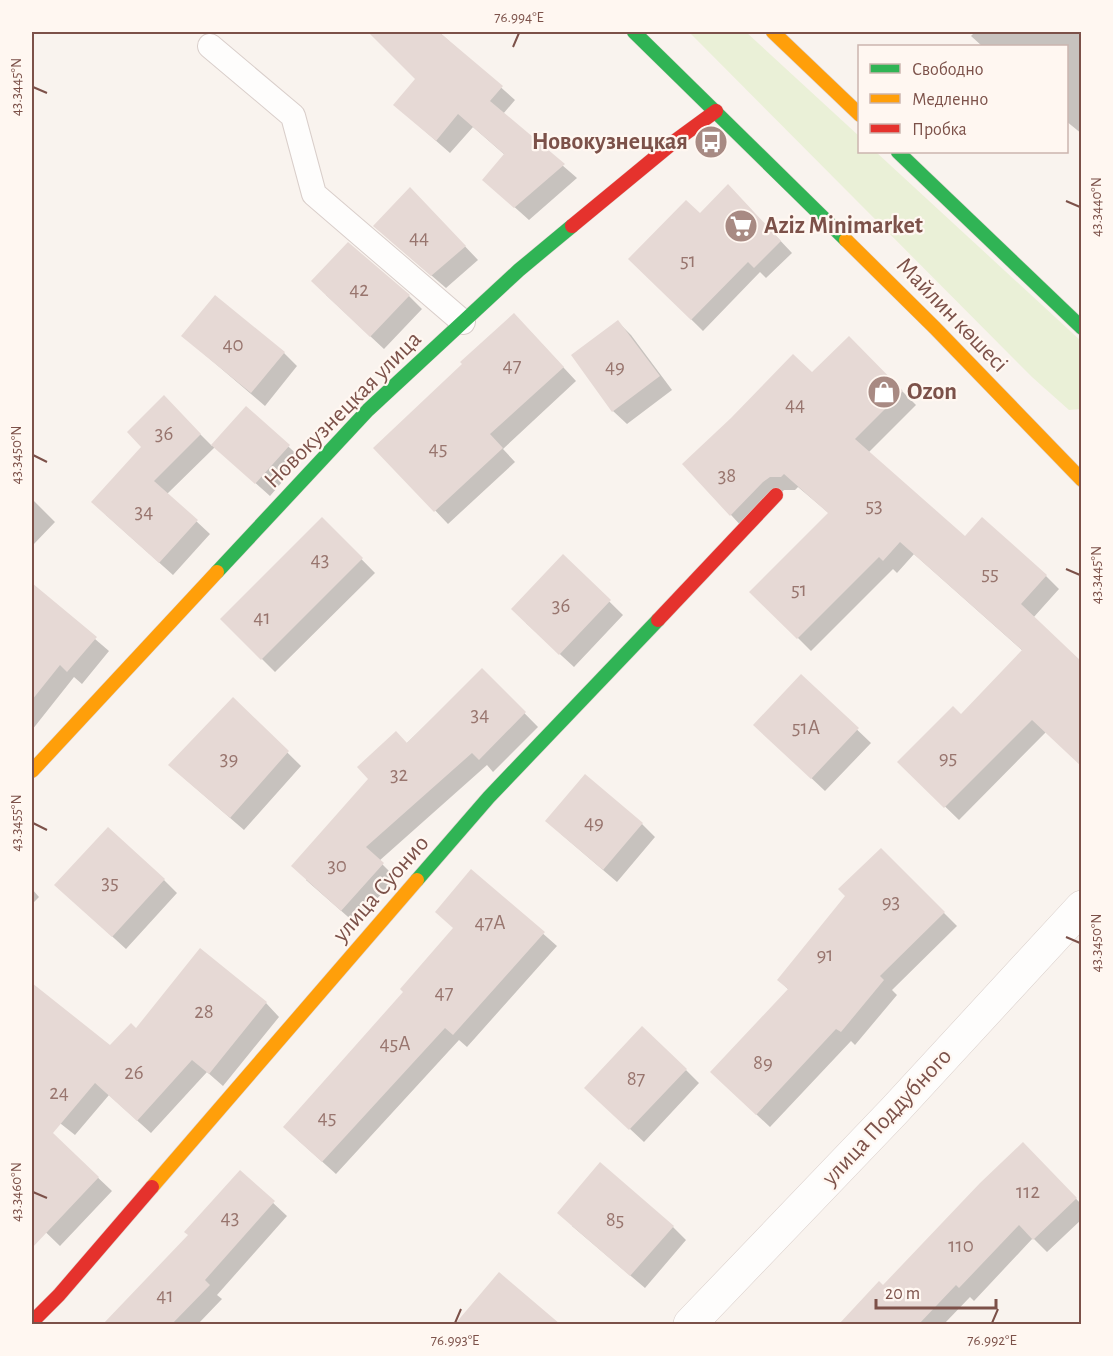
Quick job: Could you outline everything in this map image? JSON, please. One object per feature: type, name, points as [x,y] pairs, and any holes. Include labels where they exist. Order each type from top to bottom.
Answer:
[{"type":"street","name":"Майлин көшесі","points":[[634,32],[935,328],[1064,464],[1082,480]]},
{"type":"street","points":[[773,32],[858,113]]},
{"type":"street","name":"Новокузнецкая улица","points":[[32,771],[368,410],[519,270],[666,149],[716,111]]},
{"type":"street","points":[[899,153],[1082,328]]},
{"type":"street","points":[[1064,464],[1076,452]]},
{"type":"street","name":"улица Суонио","points":[[32,1322],[59,1295],[489,798],[776,495]]},
{"type":"street","name":"улица Поддубного","points":[[690,1324],[894,1111],[1082,907]]},
{"type":"lane","points":[[210,46],[292,116],[314,194],[463,322]]},
{"type":"green space","points":[[689,32],[746,32],[858,135],[858,153],[877,153],[1081,341],[1081,409],[1069,410],[1032,377]]},
{"type":"building","points":[[368,32],[439,32],[503,86],[490,101],[565,164],[514,208],[482,180],[504,154],[458,114],[436,141],[393,105],[415,79]]},
{"type":"building","points":[[728,184],[781,241],[754,268],[748,262],[691,320],[628,259],[686,200],[700,213]]},
{"type":"building","points":[[410,187],[466,246],[431,276],[373,226]]},
{"type":"building","points":[[348,242],[410,295],[370,337],[311,281]]},
{"type":"building","points":[[215,295],[285,352],[251,393],[181,336]]},
{"type":"building","points":[[514,313],[564,367],[490,434],[503,448],[434,512],[373,448],[462,364],[460,362]]},
{"type":"building","points":[[618,320],[660,376],[612,412],[571,355]]},
{"type":"building","points":[[849,336],[903,391],[855,439],[965,536],[982,517],[1047,575],[1021,604],[1082,662],[1082,767],[1032,720],[944,808],[897,762],[953,706],[961,714],[1022,650],[900,542],[883,561],[879,557],[797,639],[749,592],[828,513],[784,474],[781,477],[770,477],[763,482],[730,516],[682,464],[731,418],[793,354],[812,372]]},
{"type":"building","points":[[164,395],[201,434],[154,481],[198,520],[159,563],[91,502],[141,447],[127,432]]},
{"type":"building","points":[[246,406],[290,445],[255,484],[211,445]]},
{"type":"building","points":[[322,517],[363,558],[261,660],[220,619]]},
{"type":"building","points":[[563,554],[611,600],[559,655],[511,609]]},
{"type":"building","points":[[32,583],[97,637],[67,672],[60,665],[32,700]]},
{"type":"building","points":[[482,668],[526,712],[479,760],[472,753],[366,847],[384,863],[341,911],[291,866],[368,779],[357,767],[396,731],[407,743]]},
{"type":"building","points":[[801,674],[859,728],[811,779],[753,725]]},
{"type":"building","points":[[233,697],[289,751],[230,818],[168,765]]},
{"type":"building","points":[[585,774],[643,823],[603,870],[545,821]]},
{"type":"building","points":[[108,827],[165,879],[112,937],[54,885]]},
{"type":"building","points":[[881,848],[945,912],[880,976],[884,980],[841,1032],[836,1029],[756,1115],[710,1072],[788,989],[777,980],[845,896],[838,889]]},
{"type":"building","points":[[471,869],[545,932],[453,1035],[445,1028],[322,1162],[283,1127],[403,992],[400,989],[453,928],[435,912]]},
{"type":"building","points":[[200,948],[267,1002],[209,1074],[192,1060],[137,1121],[95,1083],[53,1133],[99,1177],[32,1248],[32,983],[110,1045],[131,1023],[136,1028]]},
{"type":"building","points":[[642,1026],[687,1069],[629,1130],[584,1088]]},
{"type":"building","points":[[1023,1142],[1077,1198],[1033,1240],[1019,1225],[959,1288],[956,1285],[919,1324],[839,1324],[879,1281],[883,1285],[980,1183]]},
{"type":"building","points":[[600,1162],[674,1226],[630,1276],[557,1213]]},
{"type":"building","points":[[240,1170],[275,1201],[205,1280],[210,1285],[172,1324],[103,1324],[188,1235],[184,1232]]},
{"type":"building","points":[[499,1272],[560,1324],[455,1324]]},
{"type":"traffic: fast","points":[[634,32],[846,240]]},
{"type":"traffic: fast","points":[[899,153],[1082,328]]},
{"type":"traffic: fast","points":[[217,572],[368,410],[519,270],[572,226]]},
{"type":"traffic: fast","points":[[417,880],[489,797],[658,620]]},
{"type":"traffic: slow","points":[[773,32],[858,113]]},
{"type":"traffic: slow","points":[[846,240],[1082,480]]},
{"type":"traffic: slow","points":[[32,771],[217,572]]},
{"type":"traffic: slow","points":[[152,1187],[417,880]]},
{"type":"traffic: jam","points":[[572,226],[675,141],[716,111]]},
{"type":"traffic: jam","points":[[658,620],[776,495]]},
{"type":"traffic: jam","points":[[32,1322],[59,1295],[152,1187]]},
{"type":"place","name":"Новокузнецкая","points":[[711,142]]},
{"type":"place","name":"Aziz Minimarket","points":[[741,226]]},
{"type":"place","name":"Ozon","points":[[884,392]]}]
